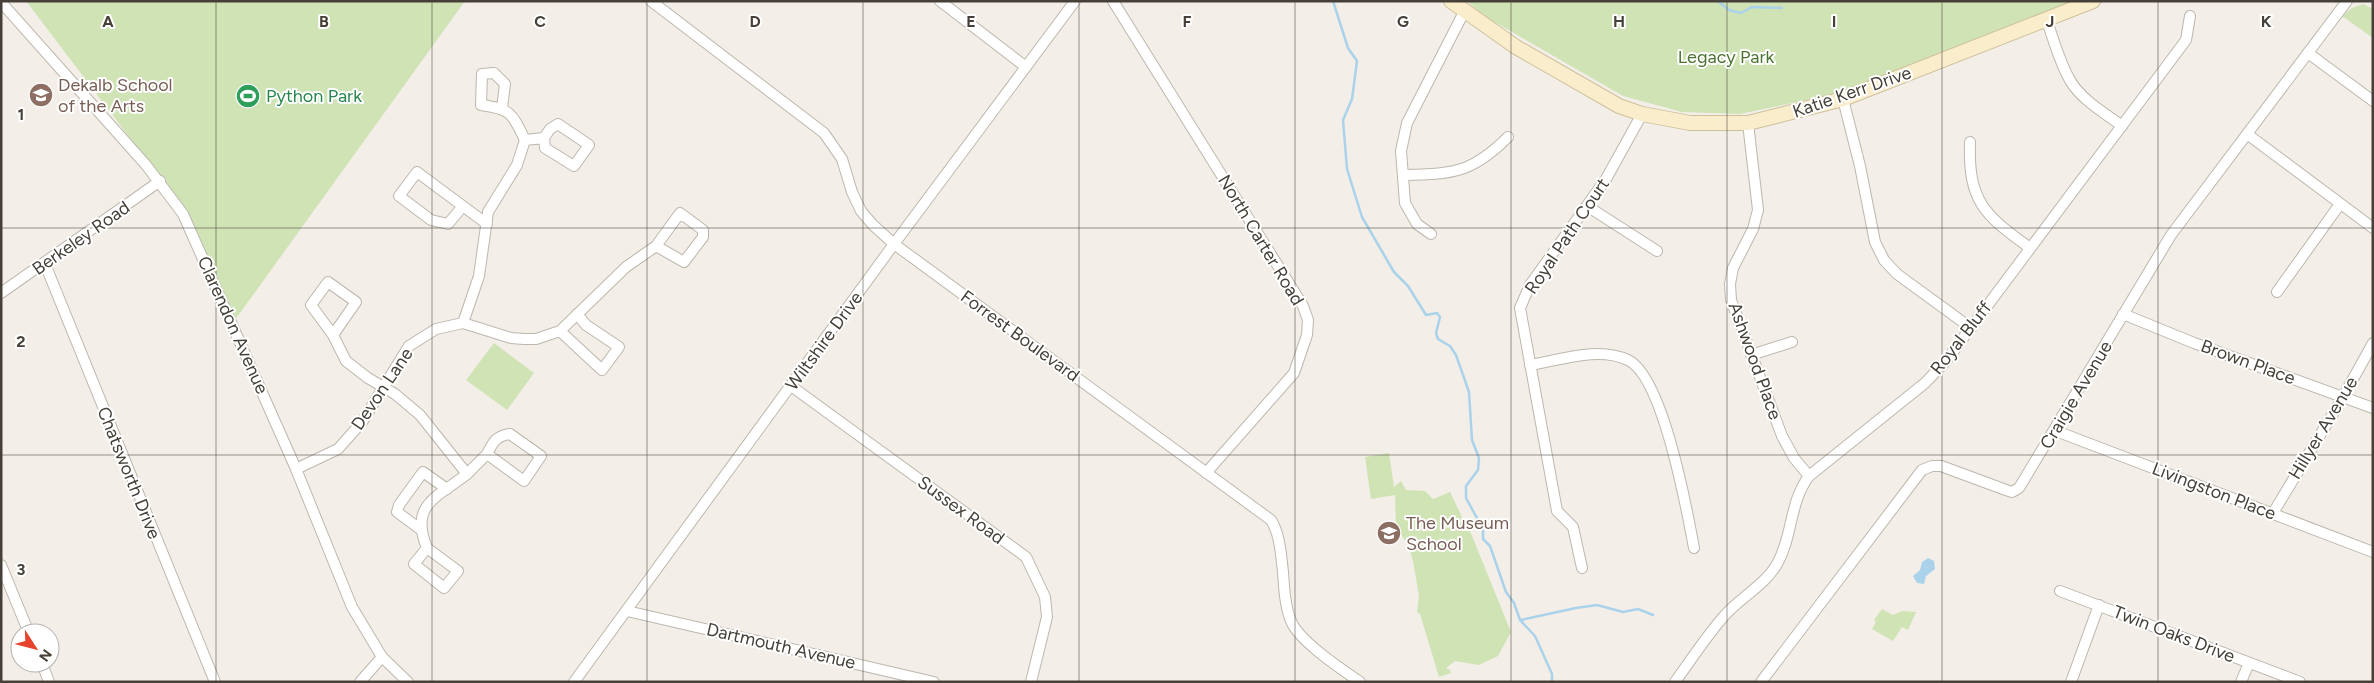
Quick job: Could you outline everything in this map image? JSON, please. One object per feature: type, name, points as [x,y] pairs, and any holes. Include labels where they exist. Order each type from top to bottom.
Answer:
[{"type":"street","name":"Forrest Boulevard","points":[[651,1],[824,133],[842,159],[852,192],[861,211],[894,244],[1271,520],[1276,527],[1281,553],[1284,590],[1292,622],[1302,638],[1360,682]]},
{"type":"street","points":[[940,1],[1026,67]]},
{"type":"street","name":"Wiltshire Drive","points":[[574,682],[627,612],[894,244],[1075,1]]},
{"type":"street","name":"North Carter Road","points":[[1114,1],[1303,306],[1308,320],[1307,335],[1294,373],[1206,473]]},
{"type":"street","name":"Katie Kerr Drive","points":[[1451,1],[1464,12],[1551,67],[1620,106],[1642,114],[1690,123],[1748,123],[1843,99],[2047,21],[2094,1]]},
{"type":"street","name":"Craigie Avenue","points":[[1761,682],[1912,480],[1922,470],[1932,466],[1941,466],[2012,492],[2019,488],[2056,430],[2123,314],[2171,236],[2347,1]]},
{"type":"street","name":"Clarendon Avenue","points":[[1,2],[160,181],[183,214],[296,469],[352,607],[382,657],[408,682]]},
{"type":"street","points":[[1430,234],[1417,224],[1405,203],[1401,151],[1407,123],[1464,12]]},
{"type":"street","name":"Royal Bluff","points":[[1675,682],[1726,614],[1776,566],[1786,545],[1794,503],[1800,487],[1809,476],[1925,383],[1946,361],[2186,40],[2190,16]]},
{"type":"street","points":[[2047,21],[2060,59],[2072,83],[2084,97],[2122,126]]},
{"type":"street","points":[[2308,53],[2373,100]]},
{"type":"street","points":[[1843,99],[1860,166],[1875,242],[1884,260],[1897,274],[1971,328]]},
{"type":"street","points":[[463,323],[480,276],[488,212],[517,165],[525,140],[516,120],[502,108]]},
{"type":"street","name":"Royal Path Court","points":[[1582,568],[1573,527],[1557,512],[1520,308],[1530,285],[1606,179],[1642,114]]},
{"type":"street","name":"Ashwood Place","points":[[1748,123],[1758,210],[1753,229],[1733,268],[1730,284],[1732,300],[1782,436],[1794,458],[1809,476]]},
{"type":"street","points":[[558,124],[589,145],[574,166],[545,148],[544,138],[550,129],[558,124]]},
{"type":"street","points":[[2247,134],[2373,228]]},
{"type":"street","points":[[1403,175],[1444,174],[1467,169],[1490,155],[1508,137]]},
{"type":"street","points":[[525,140],[544,138]]},
{"type":"street","points":[[1970,142],[1969,170],[1975,193],[1988,214],[2005,230],[2030,248]]},
{"type":"street","points":[[463,206],[448,224],[431,220],[399,196],[417,172],[463,206],[487,224]]},
{"type":"street","name":"Berkeley Road","points":[[1,293],[45,264],[160,181]]},
{"type":"street","points":[[2277,292],[2340,204]]},
{"type":"street","points":[[1587,206],[1656,251]]},
{"type":"street","name":"Devon Lane","points":[[296,469],[338,449],[362,422],[409,346],[436,329],[463,323],[511,338],[524,339],[536,339],[560,331],[626,267],[656,246],[680,213],[703,230],[703,237],[684,262],[656,246]]},
{"type":"street","name":"Chatsworth Drive","points":[[45,264],[215,682]]},
{"type":"street","points":[[332,335],[356,302],[328,282],[311,305],[332,335],[346,361],[395,394],[420,415],[467,474]]},
{"type":"street","points":[[560,331],[602,370],[619,347],[586,325],[577,314]]},
{"type":"street","name":"Brown Place","points":[[2123,314],[2194,343],[2373,408]]},
{"type":"street","points":[[1752,355],[1792,342]]},
{"type":"street","name":"Hillyer Avenue","points":[[2273,513],[2343,397],[2373,343]]},
{"type":"street","points":[[1530,365],[1604,354],[1629,361],[1642,372],[1676,456],[1694,548]]},
{"type":"street","name":"Sussex Road","points":[[791,386],[1026,557],[1045,597],[1047,617],[1032,682]]},
{"type":"street","name":"Livingston Place","points":[[2056,430],[2373,552]]},
{"type":"street","points":[[427,548],[420,529],[422,517],[428,503],[467,474],[487,454],[494,440],[502,435],[510,434],[541,456],[524,481],[487,454]]},
{"type":"street","points":[[420,529],[397,512],[399,505],[424,472],[447,489]]},
{"type":"street","points":[[1,565],[25,623]]},
{"type":"street","name":"Twin Oaks Drive","points":[[2060,591],[2300,682]]},
{"type":"street","name":"Twin Oaks Drive","points":[[2071,682],[2099,605]]},
{"type":"street","name":"Dartmouth Avenue","points":[[627,612],[934,682]]},
{"type":"street","points":[[360,682],[382,657]]},
{"type":"street","name":"Twin Oaks Drive","points":[[2241,682],[2248,662]]},
{"type":"green space","name":"Python Park","points":[[26,1],[465,1],[235,320],[198,233],[171,192]]},
{"type":"green space","name":"Legacy Park","points":[[1467,1],[2076,1],[1860,89],[1740,114],[1682,112],[1623,96],[1486,17]]},
{"type":"green space","points":[[2363,4],[2373,9],[2373,38],[2342,16],[2352,8]]},
{"type":"green space","points":[[494,343],[534,373],[507,410],[466,380]]},
{"type":"green space","points":[[1389,453],[1394,487],[1401,481],[1406,490],[1425,491],[1433,499],[1450,492],[1466,531],[1470,531],[1511,632],[1498,656],[1479,665],[1455,661],[1446,668],[1451,673],[1439,677],[1420,614],[1417,612],[1419,596],[1413,561],[1409,547],[1396,526],[1395,495],[1371,499],[1365,457]]},
{"type":"green space","points":[[1882,609],[1893,615],[1902,611],[1916,612],[1908,630],[1902,627],[1893,641],[1872,629],[1876,622],[1874,620]]},
{"type":"water","points":[[1928,558],[1934,561],[1935,569],[1926,576],[1924,584],[1917,583],[1913,576],[1920,570],[1922,562]]},
{"type":"waterway","points":[[1333,1],[1348,48],[1357,61],[1352,99],[1343,120],[1347,169],[1362,217],[1394,272],[1408,286],[1426,315],[1437,313],[1440,317],[1436,333],[1438,339],[1450,346],[1456,355],[1469,392],[1472,440],[1479,458],[1478,470],[1466,486],[1466,498],[1483,529],[1483,539],[1490,546],[1506,592],[1514,603],[1520,620],[1535,636],[1552,674],[1552,682]]},
{"type":"waterway","points":[[1718,1],[1729,10],[1741,13],[1752,7],[1782,8]]},
{"type":"waterway","points":[[1521,620],[1597,605],[1623,612],[1638,609],[1653,615]]},
{"type":"place","name":"Dekalb School of the Arts","points":[[41,95]]},
{"type":"place","name":"Python Park","points":[[248,96]]},
{"type":"place","name":"The Museum School","points":[[1389,533]]}]
